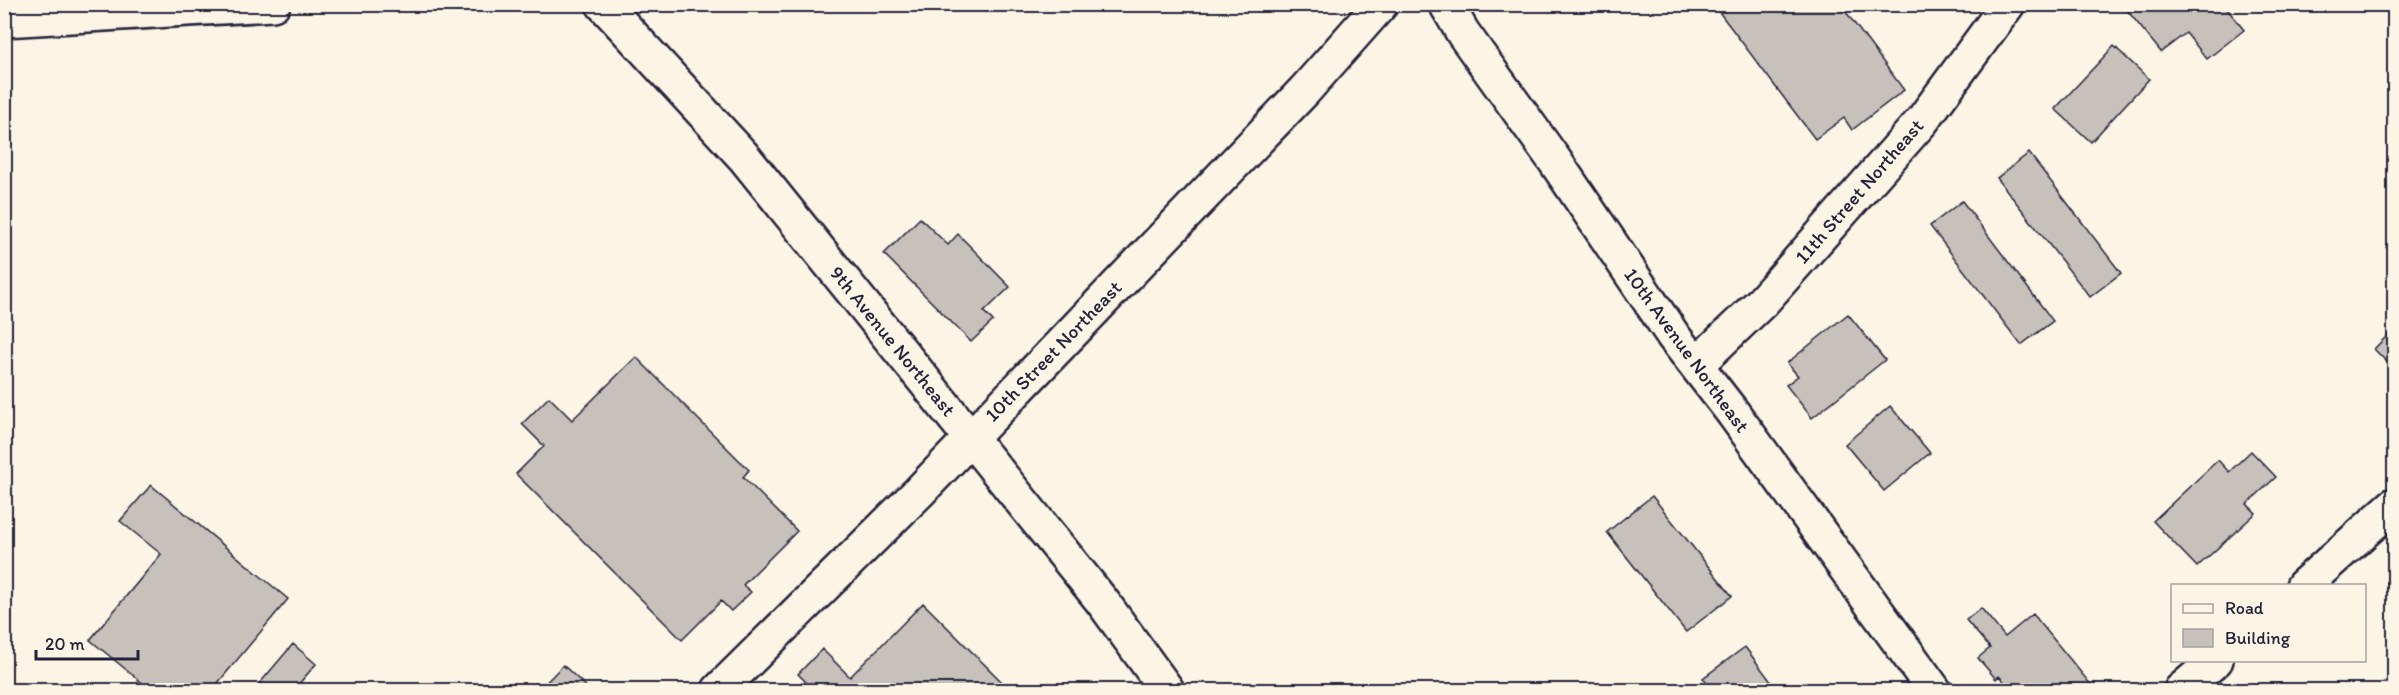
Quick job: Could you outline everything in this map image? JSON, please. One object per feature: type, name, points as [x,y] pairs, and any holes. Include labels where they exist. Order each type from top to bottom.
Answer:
[{"type":"street","points":[[4,21],[273,4]]},
{"type":"street","name":"9th Avenue Northeast","points":[[603,4],[643,51],[744,157],[1102,601],[1167,690]]},
{"type":"street","name":"10th Street Northeast","points":[[719,690],[918,492],[1305,90],[1381,4]]},
{"type":"street","name":"10th Avenue Northeast","points":[[1446,4],[1463,33],[1555,161],[1674,337],[1740,423],[1934,690]]},
{"type":"street","name":"11th Street Northeast","points":[[1696,365],[1763,301],[1922,121],[2008,4]]},
{"type":"street","points":[[2304,584],[2394,505]]},
{"type":"street","points":[[2181,690],[2214,662]]},
{"type":"building","points":[[1713,4],[1840,4],[1904,90],[1852,130],[1844,118],[1815,139]]},
{"type":"building","points":[[2122,4],[2223,4],[2244,30],[2207,59],[2186,33],[2161,52]]},
{"type":"building","points":[[2114,46],[2149,79],[2091,142],[2055,109]]},
{"type":"building","points":[[2029,153],[2121,273],[2090,297],[1997,178]]},
{"type":"building","points":[[1962,201],[2053,321],[2021,345],[1930,226]]},
{"type":"building","points":[[920,218],[948,245],[958,234],[1010,287],[984,312],[993,321],[971,342],[884,254]]},
{"type":"building","points":[[1848,314],[1885,360],[1812,418],[1786,385],[1798,376],[1787,363]]},
{"type":"building","points":[[2394,329],[2394,369],[2374,349]]},
{"type":"building","points":[[636,357],[749,470],[743,477],[797,531],[743,585],[751,592],[731,611],[721,601],[682,640],[516,474],[544,446],[522,424],[549,397],[572,420]]},
{"type":"building","points":[[1890,406],[1930,453],[1884,491],[1845,444]]},
{"type":"building","points":[[2251,451],[2276,477],[2247,504],[2256,513],[2197,567],[2153,521],[2218,460],[2229,472]]},
{"type":"building","points":[[151,485],[288,599],[212,690],[151,690],[90,640],[161,554],[120,521]]},
{"type":"building","points":[[1652,496],[1732,596],[1686,632],[1607,532]]},
{"type":"building","points":[[923,603],[1010,690],[814,690],[798,674],[822,649],[850,677]]},
{"type":"building","points":[[1981,608],[2005,637],[2033,614],[2092,686],[2086,690],[2012,690],[1999,676],[1996,679],[1978,658],[1990,648],[1966,620]]},
{"type":"building","points":[[293,644],[316,664],[297,686],[302,690],[254,690]]},
{"type":"building","points":[[1745,647],[1772,683],[1762,690],[1712,690],[1703,678]]},
{"type":"building","points":[[563,665],[590,690],[539,690]]}]
